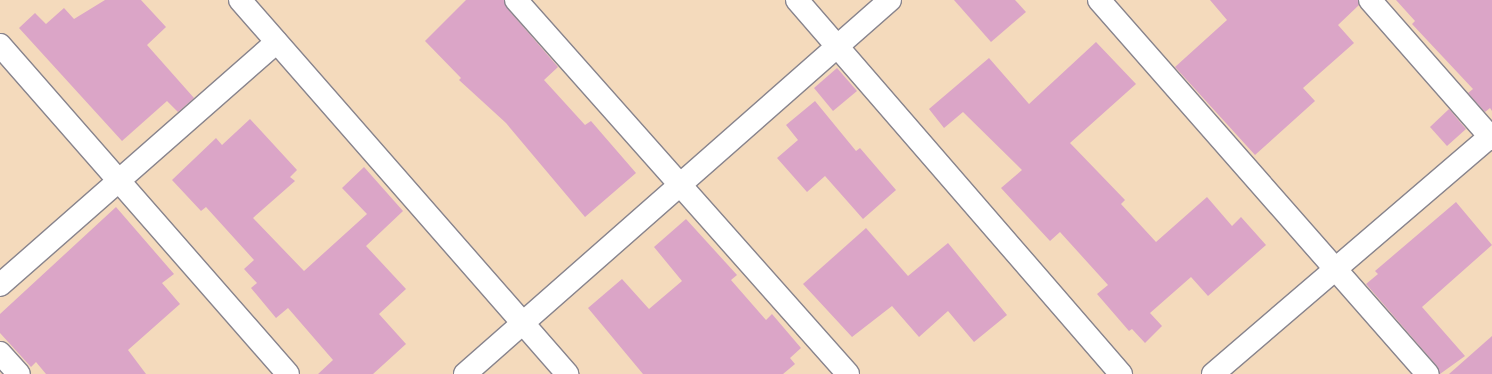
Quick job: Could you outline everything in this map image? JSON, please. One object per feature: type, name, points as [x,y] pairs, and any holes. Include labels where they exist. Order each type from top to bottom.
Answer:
[{"type":"street","points":[[240,0],[568,374]]},
{"type":"street","points":[[516,0],[848,374]]},
{"type":"street","points":[[797,0],[1121,374]]},
{"type":"street","points":[[465,374],[890,0]]},
{"type":"street","points":[[1099,0],[1428,374]]},
{"type":"street","points":[[1213,374],[1491,137],[1370,0]]},
{"type":"street","points":[[0,284],[277,42]]},
{"type":"street","points":[[0,45],[288,374]]},
{"type":"street","points":[[0,353],[18,374]]},
{"type":"building","points":[[105,0],[141,0],[166,27],[147,45],[194,98],[178,112],[167,101],[122,141],[19,28],[35,13],[46,24],[64,8],[74,19]]},
{"type":"building","points":[[466,0],[504,0],[507,8],[558,67],[544,80],[585,125],[591,121],[636,173],[585,217],[506,123],[459,80],[461,78],[425,41]]},
{"type":"building","points":[[954,0],[1015,0],[1026,12],[991,42]]},
{"type":"building","points":[[1210,0],[1358,0],[1359,5],[1338,25],[1354,43],[1303,88],[1315,101],[1255,155],[1175,67],[1227,20]]},
{"type":"building","points":[[1396,0],[1492,0],[1492,111],[1490,108],[1485,112],[1468,93],[1473,89],[1412,24],[1415,21]]},
{"type":"building","points":[[1096,42],[1136,84],[1070,143],[1125,200],[1121,204],[1156,242],[1207,197],[1232,226],[1241,217],[1266,245],[1208,296],[1191,277],[1150,313],[1162,326],[1145,343],[1132,329],[1129,331],[1097,294],[1108,285],[1060,232],[1050,241],[1001,188],[1022,170],[963,112],[944,128],[929,109],[989,58],[1029,104]]},
{"type":"building","points":[[837,68],[857,91],[833,111],[814,88]]},
{"type":"building","points":[[815,101],[856,151],[860,148],[896,190],[863,219],[825,176],[807,192],[777,158],[798,140],[786,125]]},
{"type":"building","points":[[1449,109],[1466,129],[1447,146],[1430,127]]},
{"type":"building","points":[[250,119],[297,170],[290,177],[295,181],[253,218],[304,271],[367,214],[342,188],[364,167],[403,211],[366,246],[406,289],[379,314],[406,344],[373,374],[318,374],[333,360],[288,308],[276,318],[251,288],[257,283],[244,269],[254,260],[206,207],[201,211],[172,180],[216,138],[222,145]]},
{"type":"building","points":[[1456,202],[1492,245],[1422,307],[1465,356],[1440,374],[1437,366],[1366,284],[1378,274],[1375,271]]},
{"type":"building","points":[[116,207],[174,274],[162,283],[180,304],[128,350],[146,374],[46,374],[36,362],[31,367],[0,333],[0,314]]},
{"type":"building","points":[[686,219],[737,275],[731,280],[766,320],[772,314],[801,348],[790,358],[795,364],[783,374],[643,374],[588,308],[622,279],[649,309],[682,281],[654,247]]},
{"type":"building","points":[[866,228],[908,276],[948,243],[1007,315],[974,342],[948,311],[919,337],[892,306],[852,337],[803,284]]},
{"type":"building","points":[[1492,336],[1492,374],[1449,374]]}]
